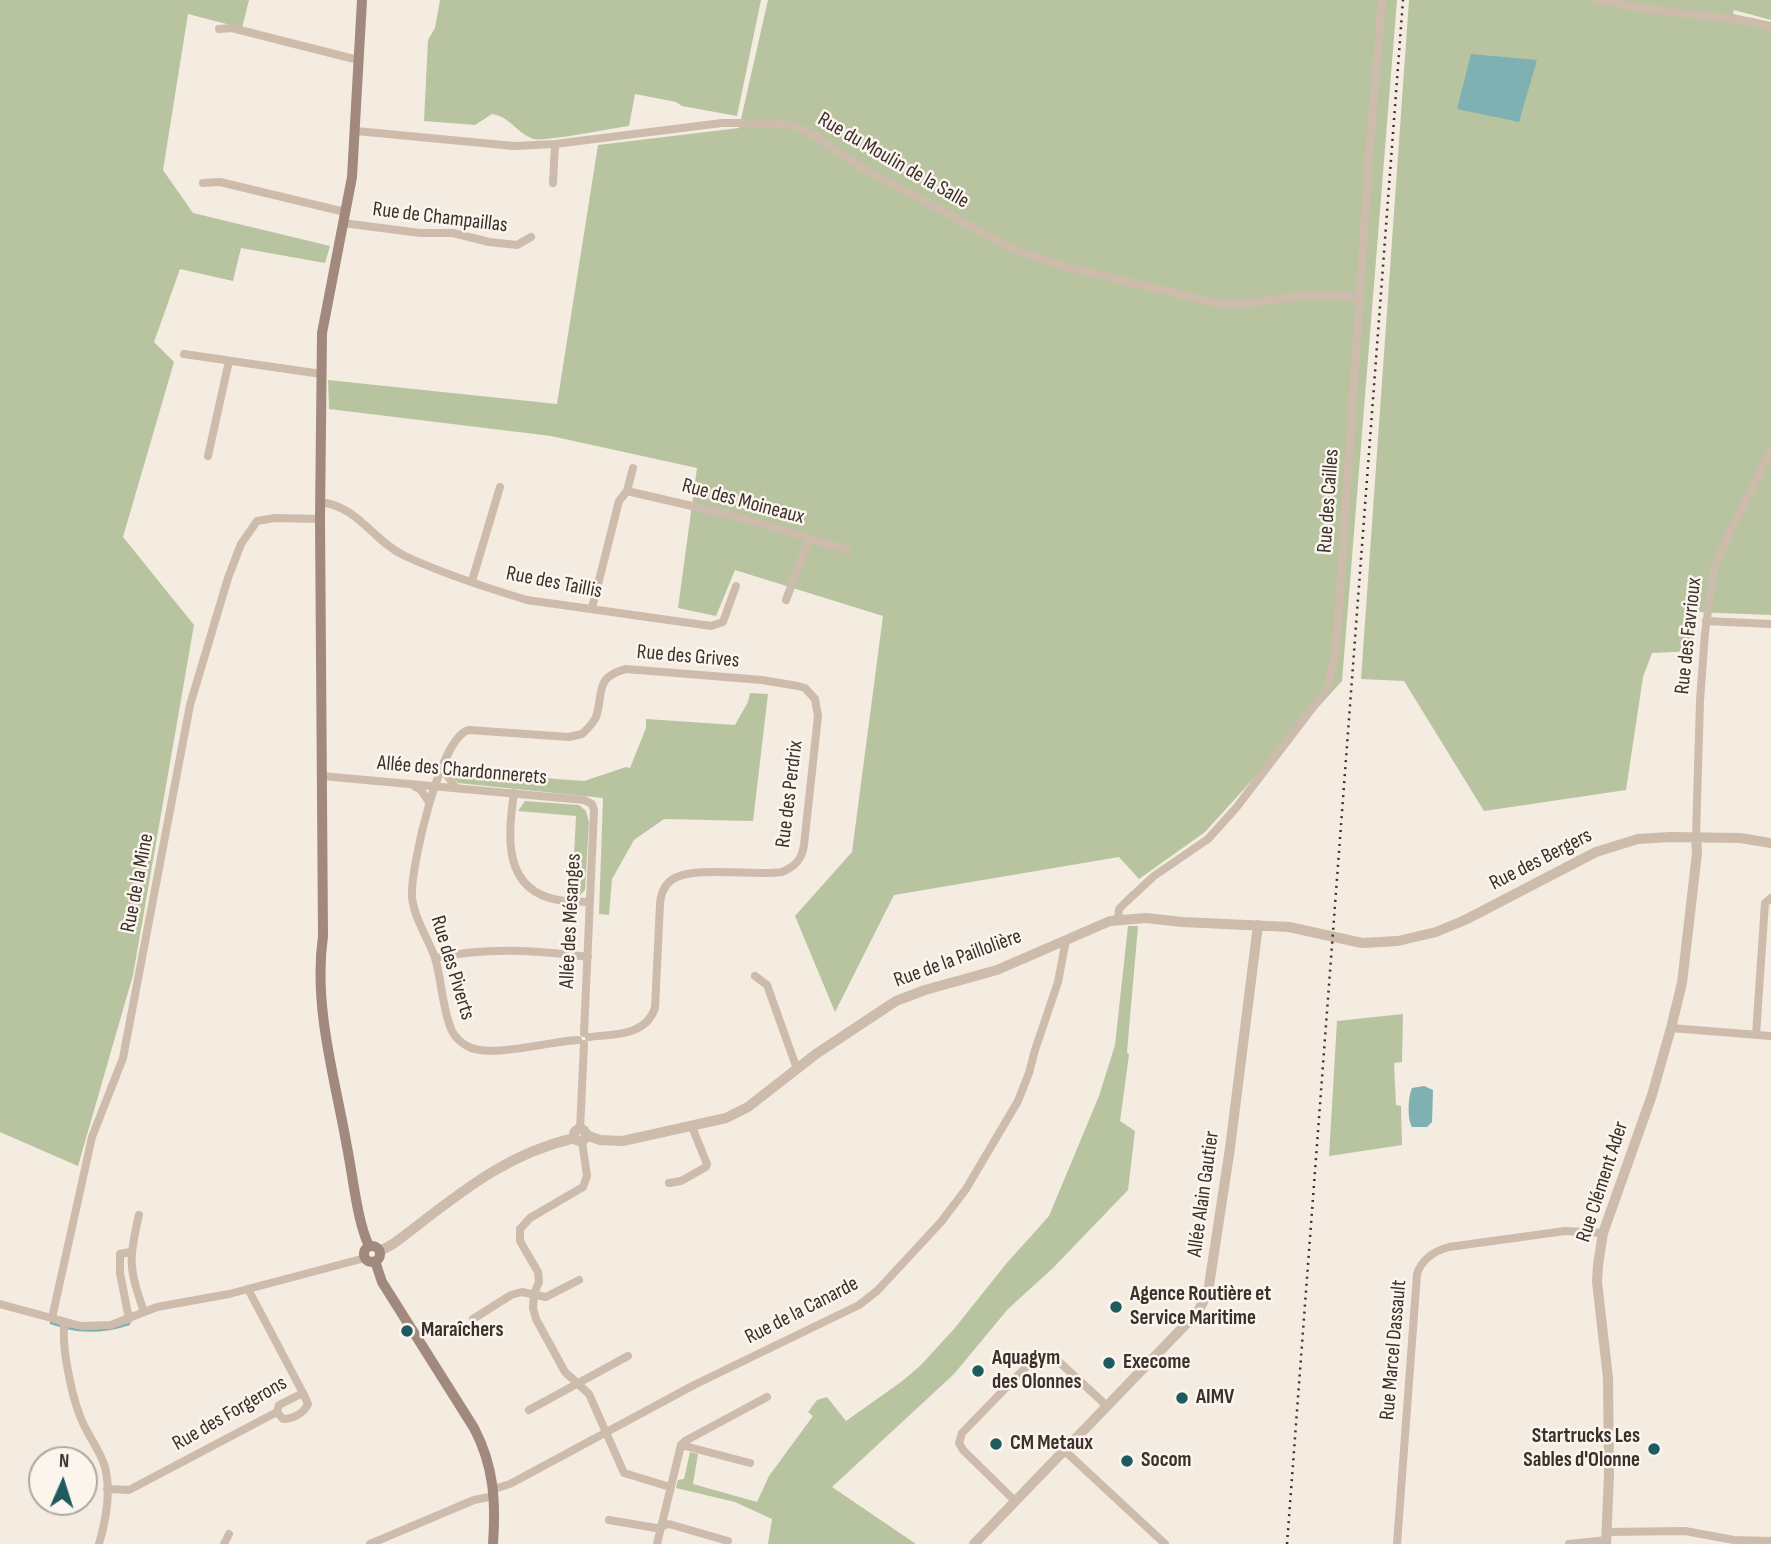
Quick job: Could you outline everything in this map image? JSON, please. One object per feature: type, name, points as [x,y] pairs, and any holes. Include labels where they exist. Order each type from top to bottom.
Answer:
[{"type":"main road","points":[[362,0],[352,177],[326,307],[321,374],[321,1003],[337,1096],[372,1254],[387,1290],[478,1435],[485,1451],[494,1492],[493,1544]]},
{"type":"street","name":"Rue des Cailles","points":[[1118,920],[1119,909],[1154,876],[1209,839],[1330,683],[1336,651],[1382,0]]},
{"type":"street","points":[[1598,0],[1661,11],[1735,19],[1771,28]]},
{"type":"street","points":[[219,29],[232,28],[358,60]]},
{"type":"street","name":"Rue du Moulin de la Salle","points":[[356,131],[500,145],[555,144],[722,123],[776,123],[795,126],[812,134],[859,166],[1004,244],[1064,266],[1215,303],[1234,305],[1309,295],[1359,297]]},
{"type":"street","points":[[553,183],[555,144]]},
{"type":"street","name":"Rue de Champaillas","points":[[202,183],[220,182],[344,217],[420,233],[453,233],[489,242],[517,245],[531,237]]},
{"type":"street","points":[[184,354],[321,374]]},
{"type":"street","points":[[208,456],[229,361]]},
{"type":"street","name":"Rue des Favrioux","points":[[1696,837],[1700,701],[1706,621],[1714,568],[1771,451]]},
{"type":"street","points":[[592,608],[620,501],[628,491],[633,468]]},
{"type":"street","points":[[472,581],[500,487]]},
{"type":"street","name":"Rue des Moineaux","points":[[628,491],[735,516],[848,550]]},
{"type":"street","name":"Rue des Taillis","points":[[320,502],[346,509],[403,555],[527,600],[711,626],[723,622],[736,586]]},
{"type":"street","name":"Rue de la Mine","points":[[52,1318],[92,1138],[123,1058],[190,705],[228,578],[241,544],[257,521],[275,518],[320,519]]},
{"type":"street","points":[[786,600],[809,538]]},
{"type":"street","points":[[1706,621],[1771,624]]},
{"type":"street","name":"Rue des Grives","points":[[434,786],[457,736],[463,731],[569,737],[582,734],[597,716],[600,689],[614,672],[641,669],[762,680]]},
{"type":"street","name":"Rue des Perdrix","points":[[584,1039],[635,1031],[652,1017],[655,1009],[660,904],[664,887],[669,882],[676,877],[694,873],[782,872],[801,858],[817,705],[805,688],[762,680]]},
{"type":"street","points":[[442,768],[456,788]]},
{"type":"street","name":"Allée des Chardonnerets","points":[[322,776],[584,800],[592,804],[594,810]]},
{"type":"street","points":[[411,784],[421,790],[429,802]]},
{"type":"street","name":"Rue des Piverts","points":[[434,786],[412,898],[435,958],[450,1027],[454,1034],[464,1045],[488,1051],[584,1039]]},
{"type":"street","points":[[514,793],[509,842],[511,859],[523,880],[551,898],[590,902]]},
{"type":"street","name":"Allée des Mésanges","points":[[534,1294],[539,1282],[538,1272],[520,1241],[520,1229],[530,1218],[583,1187],[587,1176],[581,1136],[594,810]]},
{"type":"street","name":"Rue Clément Ader","points":[[1607,1539],[1608,1378],[1597,1282],[1603,1233],[1651,1095],[1682,983],[1697,853],[1696,837]]},
{"type":"street","name":"Rue des Bergers","points":[[1333,936],[1377,943],[1398,942],[1436,932],[1484,911],[1596,852],[1638,839],[1740,838],[1771,843]]},
{"type":"street","points":[[1756,1035],[1765,903],[1771,898]]},
{"type":"street","name":"Rue de la Paillolière","points":[[372,1254],[393,1244],[508,1161],[543,1146],[581,1136],[623,1141],[737,1113],[865,1020],[896,1001],[997,970],[1099,925],[1118,920],[1146,918],[1289,927],[1333,936]]},
{"type":"street","name":"Allée Alain Gautier","points":[[974,1544],[1189,1321],[1208,1292],[1230,1148],[1258,925]]},
{"type":"street","name":"Rue de la Canarde","points":[[370,1544],[391,1540],[510,1485],[694,1385],[859,1305],[877,1291],[942,1222],[966,1189],[1018,1101],[1030,1073],[1035,1050],[1059,982],[1066,940]]},
{"type":"street","points":[[435,958],[477,951],[525,949],[587,957]]},
{"type":"street","points":[[755,976],[767,985],[797,1069]]},
{"type":"street","points":[[1671,1028],[1771,1036]]},
{"type":"street","points":[[669,1183],[681,1181],[706,1167],[692,1126]]},
{"type":"street","points":[[139,1215],[130,1252],[131,1275],[144,1312]]},
{"type":"street","name":"Rue Marcel Dassault","points":[[1397,1544],[1416,1274],[1419,1268],[1434,1253],[1444,1248],[1565,1231],[1603,1233]]},
{"type":"street","points":[[129,1319],[120,1273],[120,1254],[130,1252]]},
{"type":"street","points":[[0,1304],[52,1318],[64,1326],[111,1325],[176,1303],[248,1289],[372,1254]]},
{"type":"street","points":[[473,1319],[511,1295],[522,1292],[546,1297],[579,1280]]},
{"type":"street","name":"Rue des Forgerons","points":[[107,1489],[129,1490],[277,1412],[279,1405],[303,1393],[248,1289]]},
{"type":"street","points":[[534,1294],[533,1308],[536,1319],[565,1372],[589,1394],[624,1473],[670,1487]]},
{"type":"street","points":[[64,1326],[63,1342],[79,1414],[104,1465],[107,1489],[99,1544]]},
{"type":"street","points":[[529,1410],[628,1356]]},
{"type":"street","points":[[1015,1501],[962,1450],[959,1443],[962,1433],[1029,1364],[1040,1357],[1056,1359],[1107,1406]]},
{"type":"street","points":[[277,1412],[283,1419],[287,1419],[303,1411],[308,1404],[303,1393]]},
{"type":"street","points":[[657,1544],[681,1446],[685,1441],[767,1398]]},
{"type":"street","points":[[681,1446],[750,1463]]},
{"type":"street","points":[[1065,1451],[1165,1544]]},
{"type":"street","points":[[609,1520],[656,1528],[669,1524],[728,1541]]},
{"type":"street","points":[[1569,1544],[1685,1531],[1734,1540],[1771,1541]]},
{"type":"street","points":[[224,1544],[229,1534]]},
{"type":"green space","points":[[0,0],[249,0],[242,28],[188,14],[163,170],[193,213],[330,246],[325,263],[241,248],[233,281],[180,269],[154,342],[174,362],[123,537],[194,625],[133,975],[78,1166],[0,1132]]},
{"type":"green space","points":[[440,0],[761,0],[737,116],[635,94],[629,126],[534,139],[504,118],[492,114],[475,125],[424,121],[428,40],[435,28]]},
{"type":"green space","points":[[768,0],[1397,0],[1342,681],[1205,832],[1139,879],[1119,857],[894,895],[835,1012],[795,916],[852,852],[883,616],[735,570],[716,616],[678,608],[697,468],[551,436],[329,409],[328,380],[557,404],[598,145],[739,128]]},
{"type":"green space","points":[[1409,0],[1771,0],[1771,20],[1734,10],[1733,14],[1771,22],[1771,615],[1695,612],[1693,651],[1652,653],[1643,677],[1626,790],[1484,811],[1404,681],[1361,679]]},
{"type":"green space","points":[[750,693],[768,694],[753,821],[664,819],[634,840],[612,879],[609,915],[599,914],[603,798],[458,783],[449,771],[584,781],[630,768],[646,728],[646,719],[735,725]]},
{"type":"green space","points":[[525,801],[579,805],[586,811],[589,822],[585,890],[578,897],[572,897],[576,816],[518,811]]},
{"type":"green space","points":[[1128,926],[1138,926],[1127,1052],[1129,1055],[1120,1121],[1135,1131],[1128,1190],[1053,1268],[1008,1309],[954,1374],[832,1487],[916,1544],[768,1544],[772,1519],[735,1502],[676,1488],[678,1480],[684,1479],[690,1452],[698,1454],[693,1484],[757,1502],[769,1476],[813,1416],[808,1412],[817,1400],[827,1397],[846,1421],[901,1382],[920,1366],[954,1329],[1049,1216],[1099,1096],[1115,1045]]},
{"type":"green space","points":[[1403,1014],[1402,1062],[1394,1063],[1396,1105],[1401,1106],[1402,1145],[1329,1156],[1337,1021]]},
{"type":"water","points":[[1471,54],[1537,60],[1519,122],[1457,109]]},
{"type":"water","points":[[1424,1086],[1433,1090],[1432,1122],[1427,1127],[1412,1127],[1409,1102],[1412,1088]]},
{"type":"waterway","points":[[51,1323],[61,1326]]},
{"type":"waterway","points":[[67,1328],[98,1330],[129,1324]]},
{"type":"railway","points":[[1287,1544],[1403,0]]},
{"type":"place","name":"Agence Routière et Service Maritime","points":[[1116,1307]]},
{"type":"place","name":"Maraîchers","points":[[407,1331]]},
{"type":"place","name":"Execome","points":[[1109,1363]]},
{"type":"place","name":"Aquagym des Olonnes","points":[[978,1371]]},
{"type":"place","name":"AIMV","points":[[1182,1398]]},
{"type":"place","name":"CM Metaux","points":[[996,1444]]},
{"type":"place","name":"Startrucks Les Sables d'Olonne","points":[[1654,1449]]},
{"type":"place","name":"Socom","points":[[1127,1461]]}]
